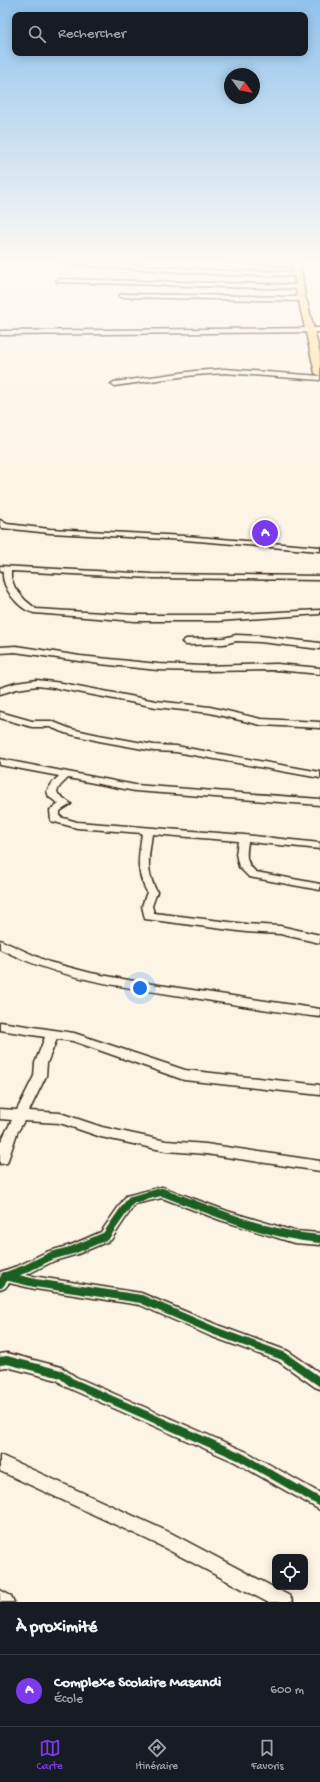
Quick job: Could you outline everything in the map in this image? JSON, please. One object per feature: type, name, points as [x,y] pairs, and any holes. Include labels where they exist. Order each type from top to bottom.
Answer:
[{"type":"highway","points":[[311,336],[320,373]]},
{"type":"street","points":[[114,384],[195,373],[225,371],[320,378]]},
{"type":"street","points":[[0,517],[0,522],[5,526],[50,531],[185,538],[320,549]]},
{"type":"street","points":[[320,578],[152,576],[4,569],[7,580],[22,603],[34,611],[135,618],[219,618],[320,612]]},
{"type":"street","points":[[186,642],[224,641],[236,638],[260,639],[320,646]]},
{"type":"street","points":[[0,650],[16,649],[98,662],[118,664],[125,663],[136,666],[178,668],[278,667],[320,671]]},
{"type":"street","points":[[0,691],[16,686],[37,683],[62,686],[156,704],[210,710],[262,722],[320,725]]},
{"type":"street","points":[[0,715],[32,724],[51,724],[68,731],[99,738],[154,748],[190,752],[320,775]]},
{"type":"street","points":[[0,762],[65,776],[135,788],[320,802]]},
{"type":"street","points":[[65,776],[56,784],[52,791],[53,795],[66,804],[55,810],[55,819],[77,825],[147,832],[244,838],[320,846]]},
{"type":"street","points":[[147,832],[142,859],[144,880],[152,892],[147,906],[149,916],[246,928],[280,930],[320,939]]},
{"type":"street","points":[[244,838],[242,854],[244,867],[253,875],[320,887]]},
{"type":"street","points":[[0,944],[20,955],[55,968],[101,980],[320,1013]]},
{"type":"street","points":[[0,1026],[74,1037],[184,1075],[320,1090]]},
{"type":"street","points":[[2,1158],[3,1151],[11,1132],[40,1076],[42,1063],[52,1034]]},
{"type":"street","points":[[0,1114],[60,1118],[101,1132],[166,1146],[206,1149],[320,1166]]},
{"type":"street","points":[[2,1278],[25,1269],[51,1256],[73,1250],[106,1236],[131,1200],[162,1192],[225,1216],[294,1237],[320,1239]]},
{"type":"street","points":[[2,1278],[141,1299],[215,1331],[283,1356],[320,1382]]},
{"type":"street","points":[[0,1361],[7,1360],[61,1374],[71,1382],[241,1457],[320,1502]]},
{"type":"street","points":[[0,1463],[166,1539],[284,1602]]},
{"type":"street","points":[[0,1599],[5,1602]]},
{"type":"cycle path","points":[[0,1284],[6,1276],[25,1269],[51,1256],[73,1250],[106,1236],[131,1200],[162,1192],[225,1216],[294,1237],[320,1239]]},
{"type":"cycle path","points":[[5,1276],[35,1283],[141,1299],[215,1331],[283,1356],[320,1382]]},
{"type":"cycle path","points":[[0,1361],[7,1360],[61,1374],[71,1382],[241,1457],[320,1502]]},
{"type":"place","name":"Complexe Scolaire Masandi","points":[[265,533]]}]
